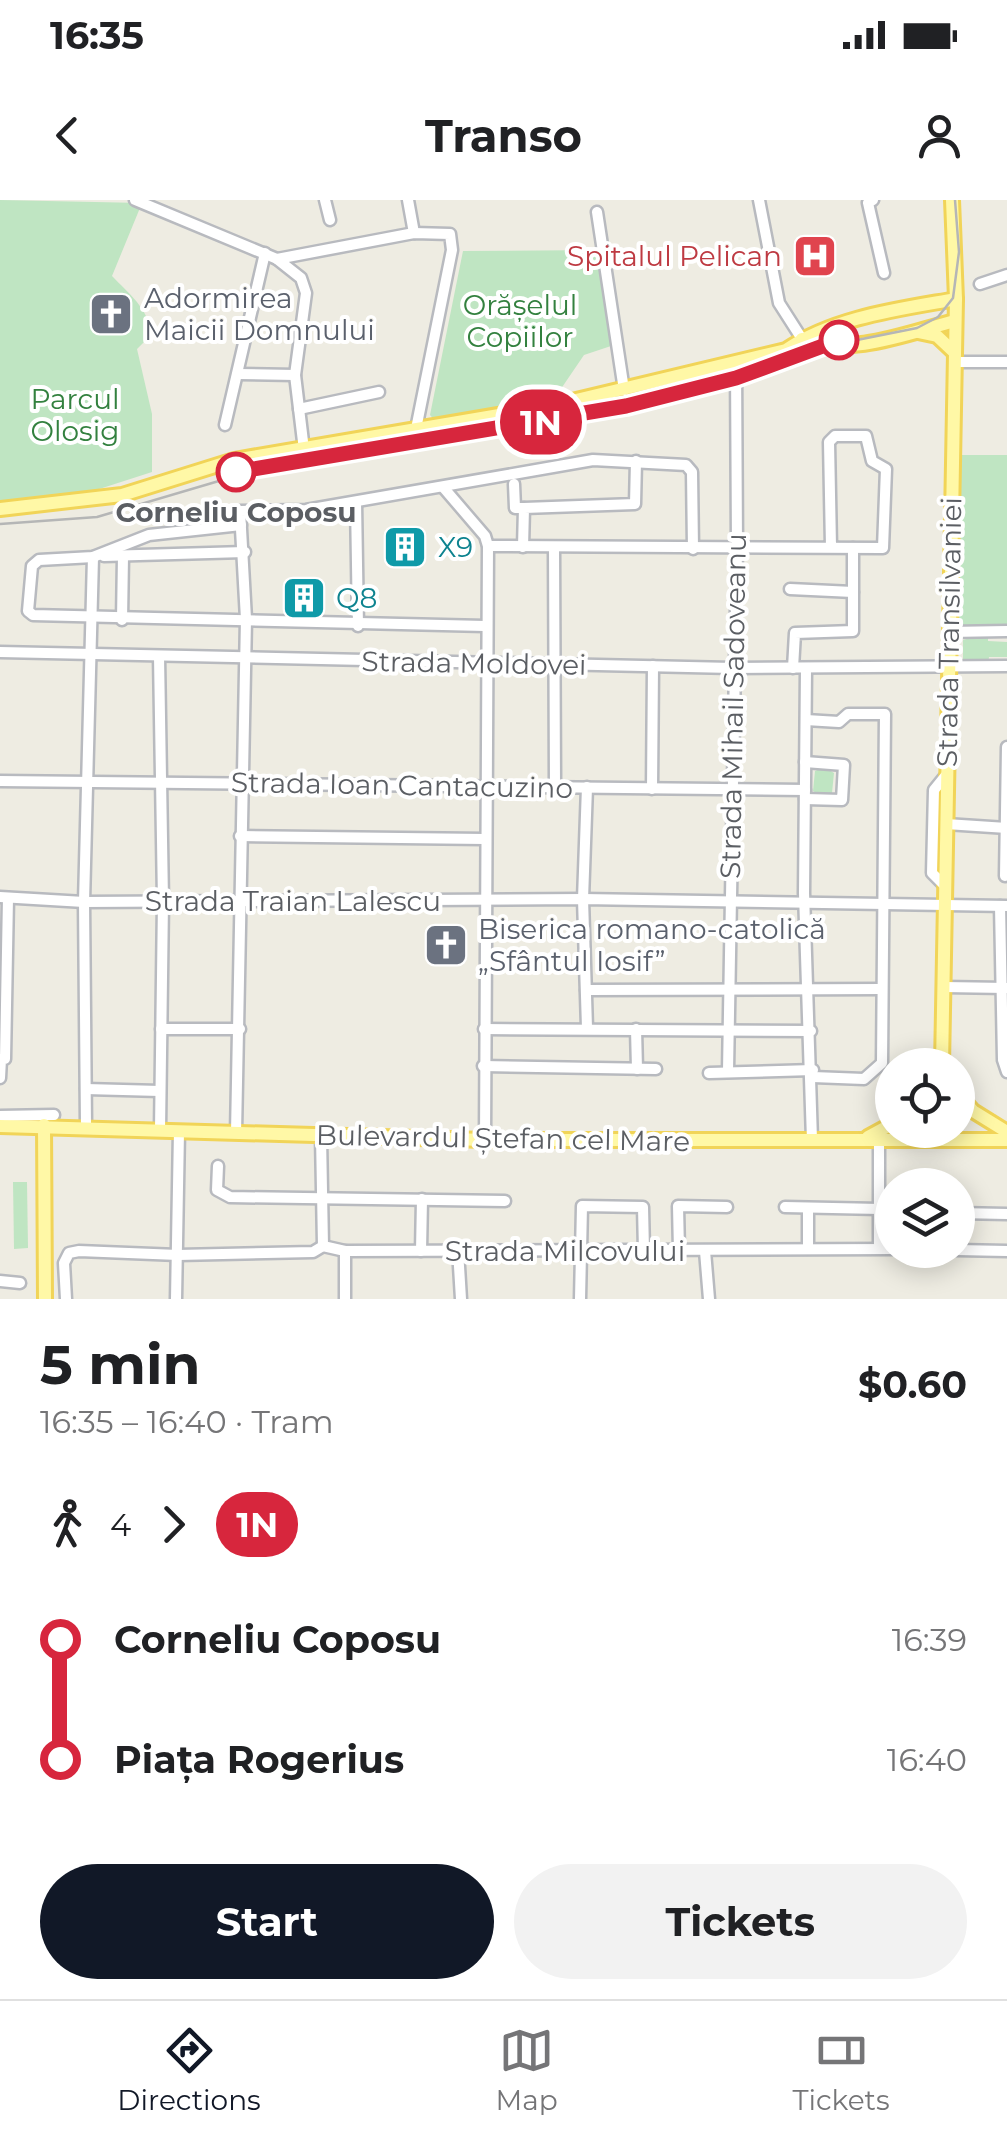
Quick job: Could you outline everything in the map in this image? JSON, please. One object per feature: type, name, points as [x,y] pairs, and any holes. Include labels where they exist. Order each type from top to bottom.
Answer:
[{"type":"main road","name":"Strada Transilvaniei","points":[[942,1048],[956,300],[952,200]]},
{"type":"main road","points":[[0,511],[122,495],[234,460],[624,390],[786,350],[802,339],[853,321],[956,300]]},
{"type":"main road","points":[[802,339],[822,346],[845,346],[955,321]]},
{"type":"main road","points":[[916,332],[937,336],[954,357]]},
{"type":"main road","points":[[975,1113],[1007,1132]]},
{"type":"main road","points":[[46,1299],[49,1120]]},
{"type":"main road","name":"Bulevardul Ștefan cel Mare","points":[[0,1126],[49,1120],[86,1126],[236,1134],[485,1140],[875,1140]]},
{"type":"main road","points":[[862,1140],[875,1133]]},
{"type":"main road","name":"Bulevardul Ștefan cel Mare","points":[[975,1138],[1007,1140]]},
{"type":"street","points":[[136,200],[278,258],[301,278],[306,292],[295,375],[304,450]]},
{"type":"street","points":[[325,200],[330,220]]},
{"type":"street","points":[[408,200],[414,233]]},
{"type":"street","points":[[759,200],[779,302],[802,339]]},
{"type":"street","points":[[873,200],[868,203],[884,272]]},
{"type":"street","points":[[598,212],[624,390]]},
{"type":"street","points":[[278,258],[414,233],[450,234],[452,250],[416,429]]},
{"type":"street","points":[[224,425],[264,253]]},
{"type":"street","points":[[980,284],[1007,275]]},
{"type":"street","points":[[954,357],[1007,362]]},
{"type":"street","name":"Strada Mihail Sadoveanu","points":[[728,1072],[737,548],[736,363]]},
{"type":"street","points":[[238,374],[295,375]]},
{"type":"street","points":[[299,409],[380,392]]},
{"type":"street","points":[[488,546],[881,548],[886,469],[872,461],[869,438],[835,436],[828,442],[831,547]]},
{"type":"street","points":[[236,1134],[246,618],[240,511],[306,510],[529,468],[593,460],[636,461],[691,468],[693,549]]},
{"type":"street","points":[[514,484],[515,508],[635,504],[636,461]]},
{"type":"street","points":[[443,487],[485,536],[488,546],[485,1140]]},
{"type":"street","points":[[356,502],[358,626]]},
{"type":"street","points":[[523,547],[524,508]]},
{"type":"street","points":[[93,557],[148,536],[241,524]]},
{"type":"street","points":[[554,548],[555,786]]},
{"type":"street","points":[[793,668],[795,633],[853,632],[853,548]]},
{"type":"street","points":[[245,552],[39,560],[32,566],[30,614],[122,620],[246,618],[358,626],[485,626]]},
{"type":"street","points":[[122,620],[123,556]]},
{"type":"street","points":[[86,1126],[84,902],[93,557]]},
{"type":"street","points":[[790,589],[853,592]]},
{"type":"street","points":[[949,632],[1007,631]]},
{"type":"street","name":"Strada Moldovei","points":[[0,652],[733,668],[1007,666]]},
{"type":"street","points":[[158,656],[163,782],[160,1130]]},
{"type":"street","points":[[652,789],[653,666]]},
{"type":"street","points":[[806,668],[812,1140]]},
{"type":"street","points":[[709,1072],[813,1073],[864,1079],[882,1063],[884,714],[848,714],[839,722],[806,720]]},
{"type":"street","points":[[1004,876],[1007,746]]},
{"type":"street","name":"Strada Ioan Cantacuzino","points":[[0,780],[730,788],[842,800],[844,764],[805,762]]},
{"type":"street","points":[[946,886],[932,873],[934,790],[947,774]]},
{"type":"street","points":[[587,787],[583,899],[587,1028]]},
{"type":"street","points":[[946,824],[1006,828]]},
{"type":"street","points":[[240,836],[485,838]]},
{"type":"street","points":[[0,1078],[1,1059],[6,1059],[4,897]]},
{"type":"street","name":"Strada Traian Lalescu","points":[[4,897],[84,902],[583,899],[1004,906]]},
{"type":"street","points":[[1004,906],[1007,1072]]},
{"type":"street","points":[[944,987],[1005,988]]},
{"type":"street","points":[[586,990],[882,989]]},
{"type":"street","points":[[161,1028],[240,1029]]},
{"type":"street","points":[[484,1029],[811,1031]]},
{"type":"street","points":[[636,1029],[638,1069]]},
{"type":"street","points":[[484,1066],[656,1069]]},
{"type":"street","points":[[86,1089],[160,1092]]},
{"type":"street","points":[[0,1116],[49,1120]]},
{"type":"street","points":[[176,1299],[180,1132]]},
{"type":"street","points":[[66,1299],[64,1263],[68,1254],[313,1252],[323,1246],[320,1136]]},
{"type":"street","points":[[218,1166],[220,1194],[505,1201]]},
{"type":"street","points":[[422,1199],[422,1251]]},
{"type":"street","points":[[580,1299],[582,1206],[643,1207],[644,1252]]},
{"type":"street","points":[[679,1251],[678,1206],[727,1207]]},
{"type":"street","points":[[785,1208],[875,1211]]},
{"type":"street","points":[[808,1208],[808,1248]]},
{"type":"street","points":[[975,1214],[1007,1214]]},
{"type":"street","name":"Strada Milcovului","points":[[323,1246],[345,1252],[875,1248]]},
{"type":"street","points":[[458,1250],[461,1299]]},
{"type":"street","points":[[975,1250],[1007,1251]]},
{"type":"street","points":[[705,1251],[709,1299]]},
{"type":"street","points":[[345,1252],[345,1299]]},
{"type":"street","points":[[0,1281],[20,1283]]},
{"type":"green space","name":"Parcul Olosig","points":[[0,200],[142,203],[112,276],[138,303],[150,327],[150,336],[137,349],[152,414],[152,472],[90,492],[0,501]]},
{"type":"green space","name":"Orășelul Copiilor","points":[[601,250],[614,345],[584,355],[552,402],[438,424],[430,415],[463,251]]},
{"type":"green space","points":[[958,455],[1007,455],[1007,626],[954,625]]},
{"type":"green space","points":[[988,633],[988,641],[1007,642],[1007,657],[989,657],[988,664],[963,660],[963,640]]},
{"type":"green space","points":[[824,767],[834,773],[832,793],[823,797],[813,791],[815,771]]},
{"type":"green space","points":[[13,1182],[27,1182],[28,1248],[14,1249]]},
{"type":"tram line","points":[[0,524],[97,517],[229,478],[630,409],[736,382],[847,342],[917,328],[938,317],[953,298],[959,252],[955,200]]},
{"type":"tram line","name":"1N","points":[[236,472],[626,406],[736,378],[839,340]]},
{"type":"place","name":"Spitalul Pelican","points":[[815,256]]},
{"type":"place","name":"Adormirea Maicii Domnului","points":[[111,314]]},
{"type":"place","name":"Corneliu Coposu","points":[[236,472]]},
{"type":"place","name":"X9","points":[[405,547]]},
{"type":"place","name":"Q8","points":[[304,598]]},
{"type":"place","name":"Biserica romano-catolică „Sfântul Iosif”","points":[[446,945]]}]
